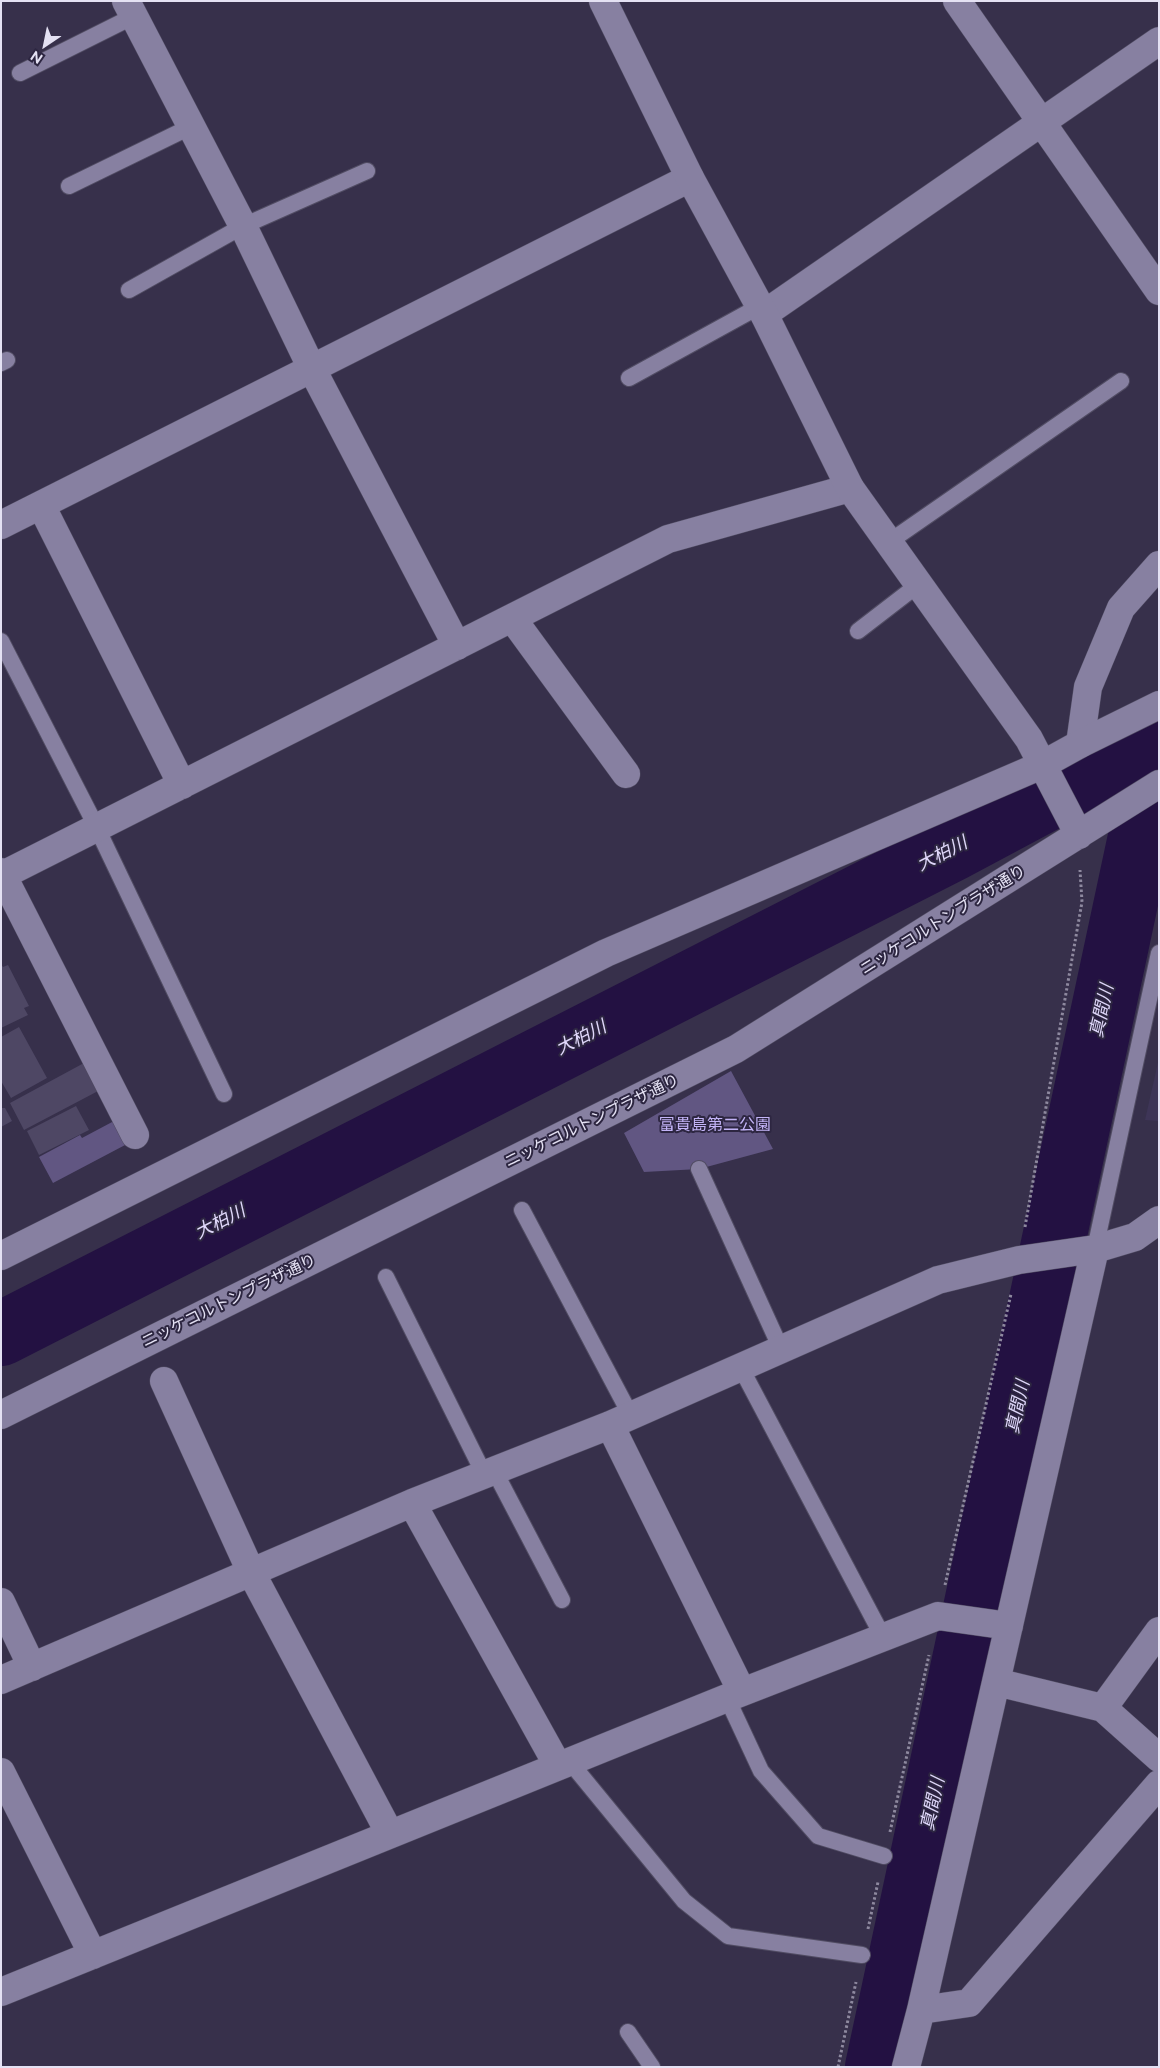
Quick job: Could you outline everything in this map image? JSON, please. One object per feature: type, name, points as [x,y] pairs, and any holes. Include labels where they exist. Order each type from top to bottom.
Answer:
[{"type":"street","points":[[603,1],[690,178],[762,310],[850,488],[1029,739],[1078,835]]},
{"type":"street","points":[[957,1],[1159,291]]},
{"type":"street","points":[[130,9],[242,226],[312,369],[457,646]]},
{"type":"street","points":[[762,310],[1159,41]]},
{"type":"street","points":[[1,525],[690,178]]},
{"type":"street","points":[[135,1135],[2,875],[668,540],[850,488]]},
{"type":"street","points":[[41,505],[182,785]]},
{"type":"street","points":[[1083,742],[1088,688],[1120,608],[1159,565]]},
{"type":"street","points":[[512,618],[626,774]]},
{"type":"street","points":[[1,1256],[606,953],[1042,765],[1083,742],[1159,705]]},
{"type":"street","name":"ニッケコルトンプラザ通り","points":[[1,1415],[736,1049],[1159,784]]},
{"type":"street","points":[[1,1680],[412,1503],[621,1420],[938,1280],[1019,1260],[1095,1249],[1135,1237],[1159,1220]]},
{"type":"street","points":[[906,2067],[921,2010],[1095,1249]]},
{"type":"street","points":[[164,1381],[251,1572],[390,1834]]},
{"type":"street","points":[[621,1420],[735,1695]]},
{"type":"street","points":[[412,1503],[564,1764]]},
{"type":"street","points":[[1,1602],[32,1667]]},
{"type":"street","points":[[1,1992],[735,1695],[938,1616],[1009,1626]]},
{"type":"street","points":[[1103,1708],[1159,1631]]},
{"type":"street","points":[[996,1682],[1103,1708],[1159,1758]]},
{"type":"street","points":[[1,1772],[93,1955]]},
{"type":"street","points":[[921,2010],[969,2003],[1159,1784]]},
{"type":"lane","points":[[20,73],[130,9]]},
{"type":"lane","points":[[69,186],[190,127]]},
{"type":"lane","points":[[129,290],[242,226],[367,171]]},
{"type":"lane","points":[[629,378],[762,310]]},
{"type":"lane","points":[[888,542],[1121,381]]},
{"type":"lane","points":[[858,631],[919,584]]},
{"type":"lane","points":[[1,641],[98,828],[224,1094]]},
{"type":"lane","points":[[1095,1249],[1159,953]]},
{"type":"lane","points":[[699,1169],[781,1348]]},
{"type":"lane","points":[[522,1210],[621,1420]]},
{"type":"lane","points":[[386,1277],[489,1472],[562,1600]]},
{"type":"lane","points":[[740,1368],[883,1638]]},
{"type":"lane","points":[[735,1695],[761,1771],[818,1836],[884,1856]]},
{"type":"lane","points":[[564,1764],[684,1901],[728,1936],[862,1955]]},
{"type":"lane","points":[[628,2032],[652,2067]]},
{"type":"path","points":[[838,2067],[1019,1260],[1082,902],[1078,835]]},
{"type":"shaded area","points":[[1159,1058],[1159,1121],[1145,1120]]},
{"type":"green space","name":"富貴島第二公園","points":[[731,1071],[773,1149],[699,1169],[644,1172],[624,1133]]},
{"type":"green space","points":[[114,1121],[127,1144],[53,1183],[39,1157],[80,1135],[82,1138]]},
{"type":"building","points":[[1,964],[3,967],[8,965],[29,1006],[24,1008],[28,1015],[1,1028]]},
{"type":"building","points":[[19,1027],[47,1078],[11,1098],[1,1081],[1,1037]]},
{"type":"building","points":[[84,1063],[100,1090],[24,1130],[10,1103]]},
{"type":"building","points":[[76,1106],[89,1130],[39,1155],[27,1131]]},
{"type":"building","points":[[1,1108],[5,1108],[12,1121],[1,1127]]},
{"type":"waterway","name":"大柏川","points":[[1,1334],[953,849],[1159,739]]},
{"type":"waterway","name":"真間川","points":[[877,2067],[1159,748]]}]
